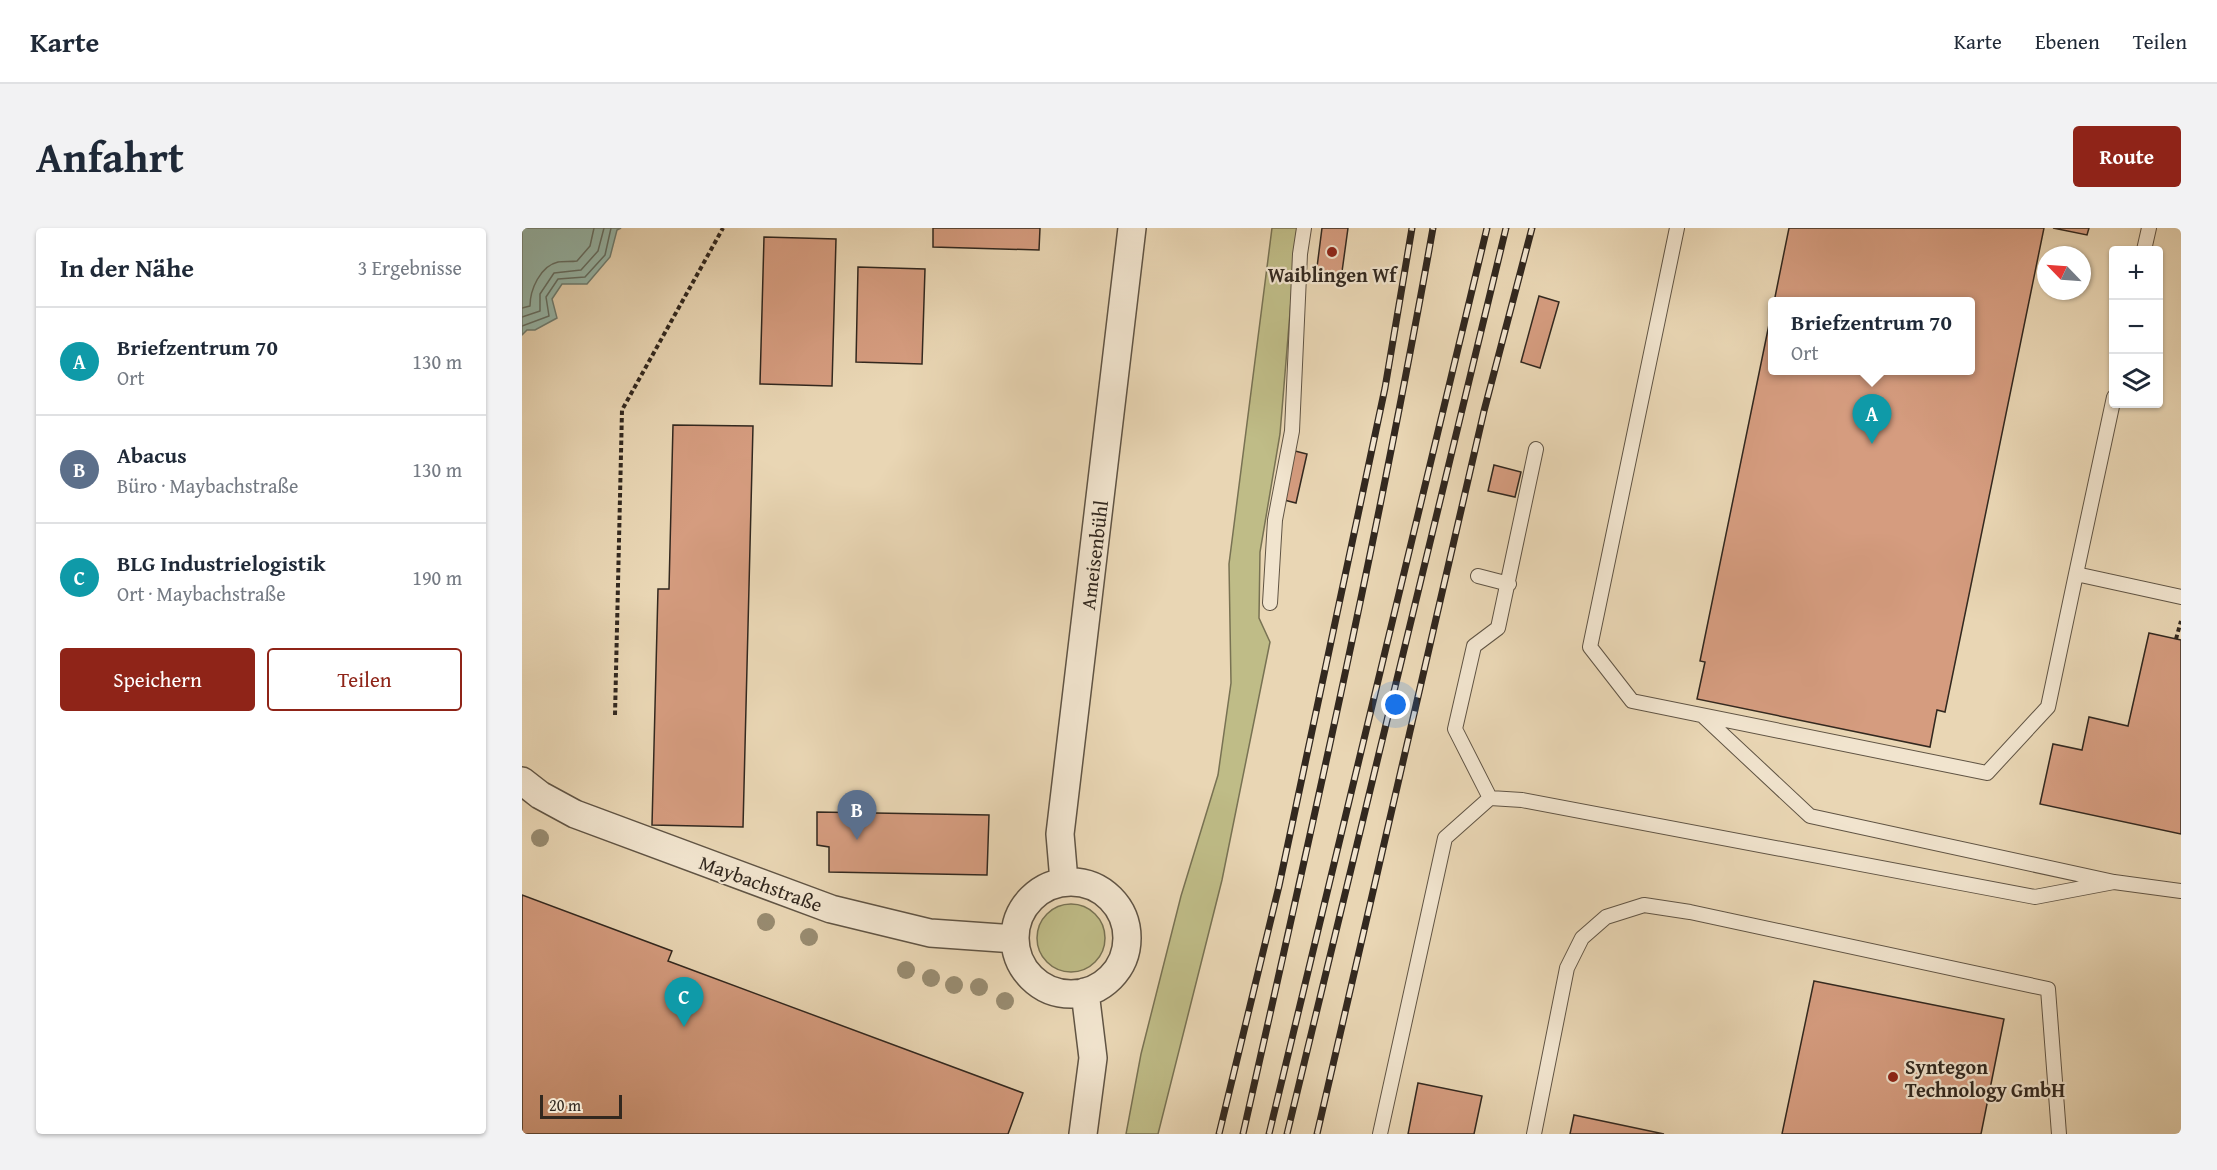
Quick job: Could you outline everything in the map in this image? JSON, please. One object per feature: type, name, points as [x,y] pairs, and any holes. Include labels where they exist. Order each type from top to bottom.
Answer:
[{"type":"street","name":"Ameisenbühl","points":[[1064,881],[1060,834],[1132,228]]},
{"type":"street","name":"Maybachstraße","points":[[522,781],[540,795],[575,814],[831,909],[930,933],[1015,939]]},
{"type":"street","points":[[1064,881],[1084,882],[1099,888],[1115,903],[1125,922],[1128,937],[1120,966],[1111,978],[1085,992],[1057,992],[1032,979],[1017,954],[1016,925],[1030,899],[1042,889],[1064,881]]},
{"type":"street","points":[[1083,1134],[1093,1058],[1085,992]]},
{"type":"lane","points":[[1270,603],[1275,520],[1292,432],[1300,254],[1304,228]]},
{"type":"lane","points":[[1677,228],[1590,647],[1632,700],[1987,773],[2048,707],[2112,408]]},
{"type":"lane","points":[[2145,246],[2149,228]]},
{"type":"lane","points":[[1490,798],[1455,729],[1474,646],[1498,628],[1536,449]]},
{"type":"lane","points":[[2076,574],[2181,597]]},
{"type":"lane","points":[[1478,576],[1509,584]]},
{"type":"lane","points":[[1701,715],[1810,816],[2114,882],[2181,891]]},
{"type":"lane","points":[[1380,1134],[1445,838],[1490,798],[1522,800],[2035,897],[2114,882]]},
{"type":"lane","points":[[1534,1134],[1567,968],[1582,938],[1606,917],[1644,905],[1690,912],[2048,989],[2059,1134]]},
{"type":"path","points":[[615,715],[622,410],[723,228]]},
{"type":"path","points":[[2176,639],[2181,621]]},
{"type":"shaded area","points":[[1272,228],[1297,228],[1280,434],[1260,552],[1259,618],[1270,642],[1222,880],[1158,1134],[1126,1134],[1141,1054],[1181,896],[1218,775],[1231,683],[1229,564]]},
{"type":"shaded area","points":[[1071,904],[1084,907],[1095,914],[1102,925],[1105,938],[1102,951],[1095,962],[1084,969],[1071,972],[1058,969],[1047,962],[1040,951],[1037,938],[1040,925],[1047,914],[1058,907]]},
{"type":"water","points":[[522,228],[621,228],[617,230],[610,257],[587,284],[562,284],[552,299],[557,318],[535,330],[527,330],[522,335]]},
{"type":"building","points":[[933,228],[1040,228],[1039,250],[933,247]]},
{"type":"building","name":"Waiblingen Wf","points":[[1322,228],[1348,228],[1341,279],[1316,275]]},
{"type":"building","points":[[1789,228],[2044,228],[2040,246],[2037,246],[2037,262],[1945,712],[1937,710],[1930,747],[1697,699],[1705,662],[1700,661],[1768,329],[1768,375],[1975,375],[1975,297],[1775,297]]},
{"type":"building","points":[[2053,228],[2089,228],[2087,235]]},
{"type":"building","points":[[764,237],[836,239],[832,386],[760,384]]},
{"type":"building","points":[[858,267],[925,269],[922,364],[856,362]]},
{"type":"building","points":[[1539,296],[1559,302],[1540,368],[1521,362]]},
{"type":"building","points":[[673,425],[753,426],[743,827],[652,825],[658,589],[669,589]]},
{"type":"building","points":[[1295,451],[1307,454],[1296,503],[1284,500]]},
{"type":"building","points":[[1494,465],[1521,472],[1515,497],[1488,491]]},
{"type":"building","points":[[2149,633],[2181,640],[2181,834],[2040,804],[2053,744],[2082,750],[2089,717],[2128,726]]},
{"type":"building","points":[[817,812],[989,815],[987,875],[829,872],[829,847],[817,845]]},
{"type":"building","points":[[522,895],[672,951],[668,961],[1023,1093],[1008,1134],[522,1134]]},
{"type":"building","name":"Syntegon Technology GmbH","points":[[1814,981],[2004,1019],[1981,1134],[1782,1134]]},
{"type":"building","points":[[1418,1083],[1482,1096],[1474,1134],[1408,1134]]},
{"type":"building","points":[[1574,1115],[1664,1134],[1570,1134]]},
{"type":"railway","points":[[1219,1134],[1279,886],[1385,388],[1412,228]]},
{"type":"railway","points":[[1243,1134],[1367,569],[1433,228]]},
{"type":"railway","points":[[1269,1134],[1487,228]]},
{"type":"railway","points":[[1287,1134],[1506,228]]},
{"type":"railway","points":[[1317,1134],[1484,411],[1532,228]]},
{"type":"place","name":"Waiblingen Wf","points":[[1332,252]]},
{"type":"place","name":"Briefzentrum 70","points":[[1872,444]]},
{"type":"place","name":"Abacus","points":[[857,840]]},
{"type":"place","name":"BLG Industrielogistik","points":[[684,1027]]},
{"type":"place","name":"Syntegon Technology GmbH","points":[[1893,1077]]}]
